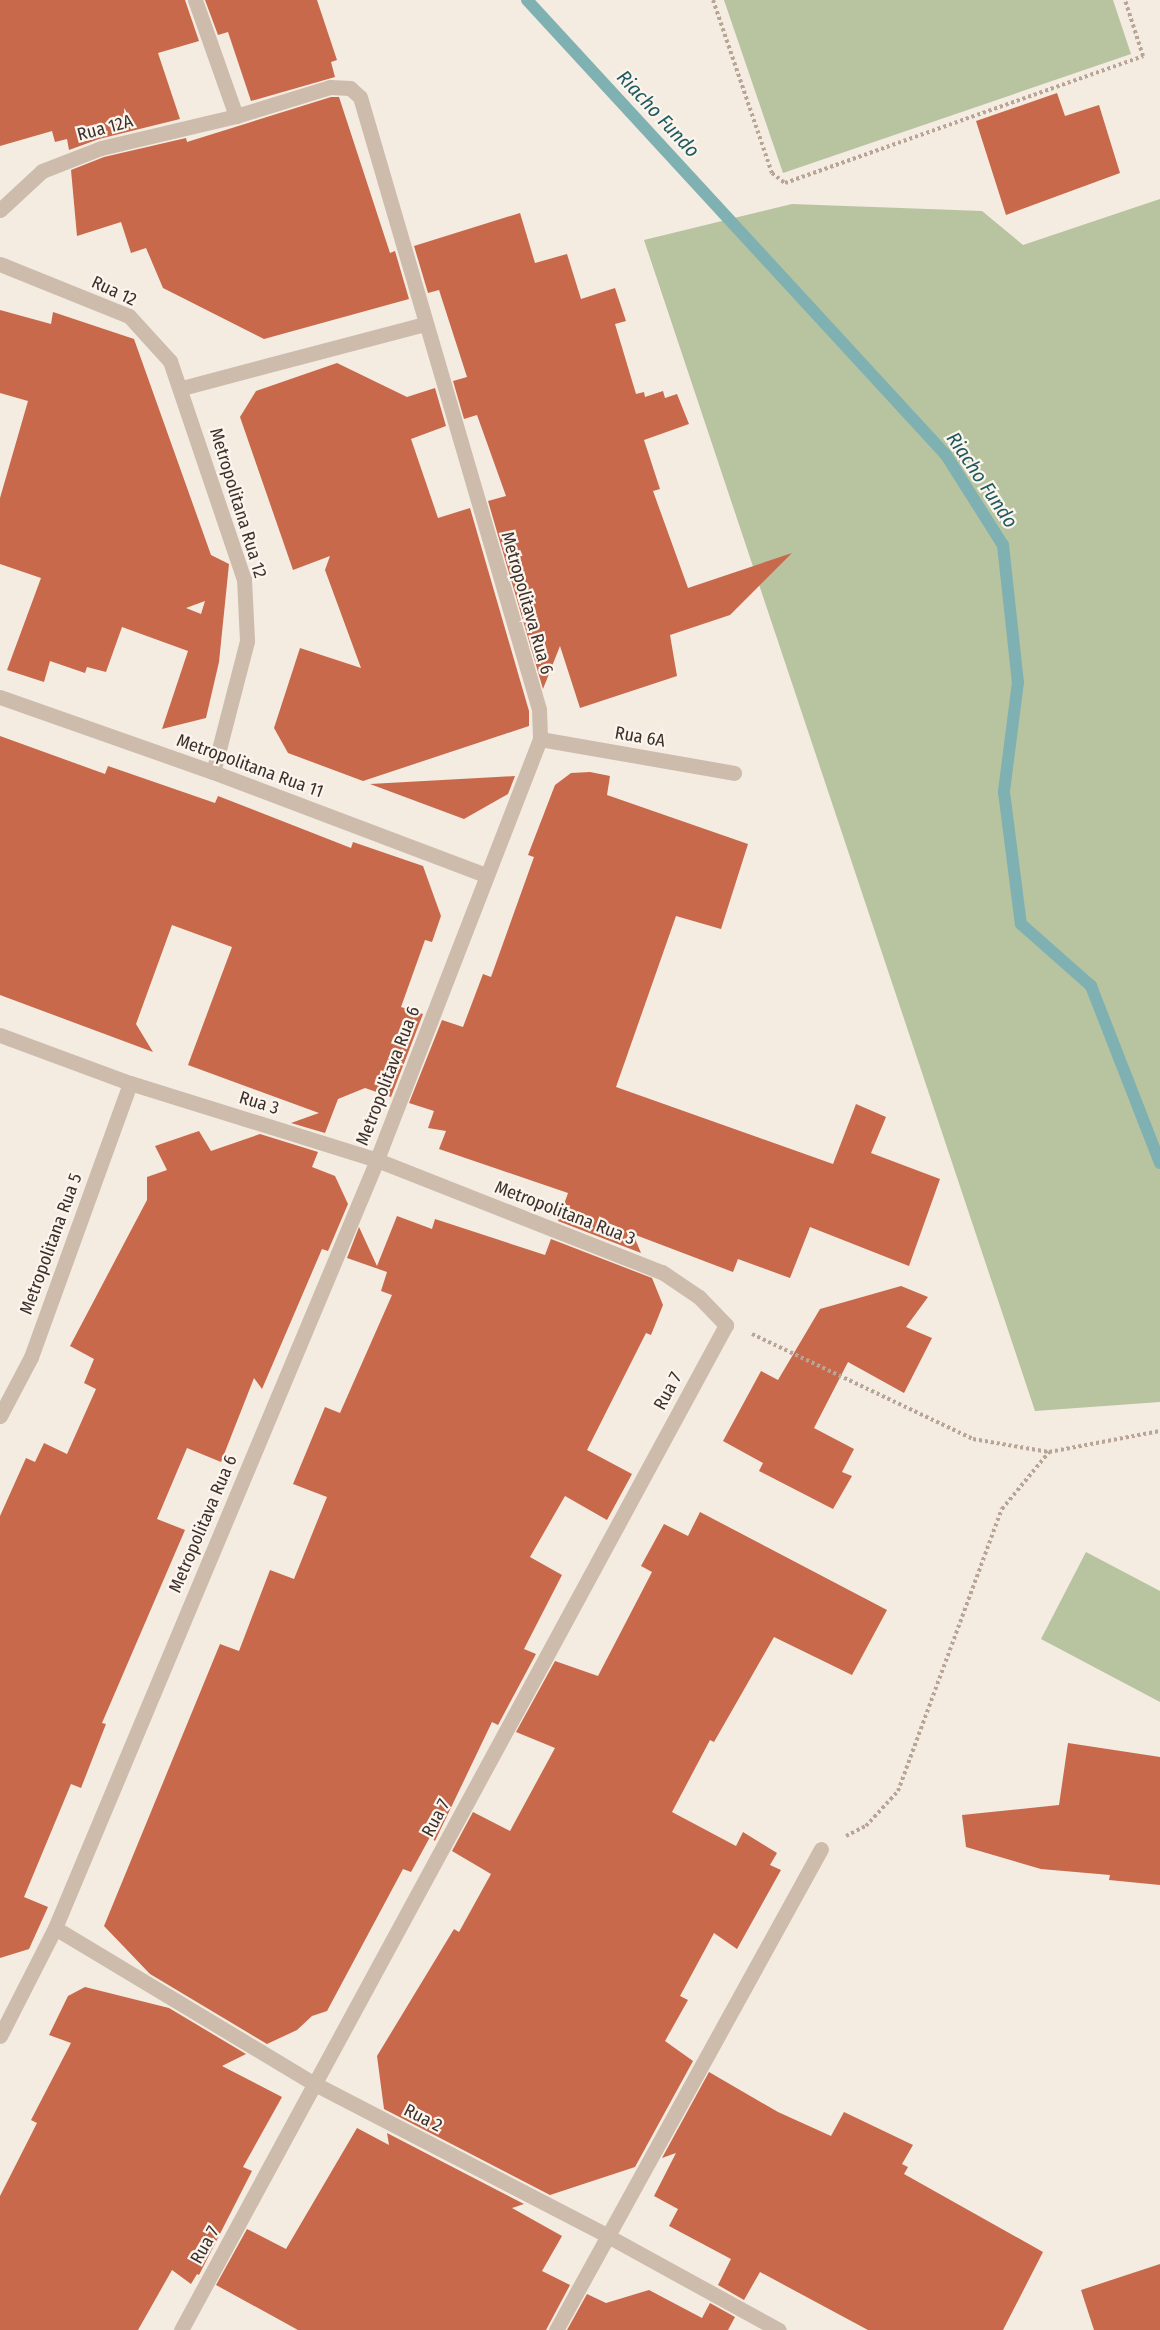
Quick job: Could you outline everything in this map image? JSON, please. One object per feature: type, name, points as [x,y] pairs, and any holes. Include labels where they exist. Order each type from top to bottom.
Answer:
[{"type":"street","points":[[195,0],[236,116]]},
{"type":"street","name":"Rua 12A","points":[[0,210],[42,171],[67,159],[236,116],[330,87],[350,88],[360,97]]},
{"type":"street","name":"Metropolitava Rua 6","points":[[0,2036],[55,1928],[376,1160],[485,874],[540,739],[539,709],[424,324],[360,97]]},
{"type":"street","name":"Rua 12","points":[[0,264],[129,316],[170,361],[182,388]]},
{"type":"street","points":[[182,388],[424,324]]},
{"type":"street","name":"Metropolitana Rua 12","points":[[182,388],[244,579],[247,641],[213,772]]},
{"type":"street","name":"Metropolitana Rua 11","points":[[0,698],[213,772],[485,874]]},
{"type":"street","name":"Rua 6A","points":[[540,739],[734,773]]},
{"type":"street","points":[[0,1035],[130,1083]]},
{"type":"street","name":"Rua 3","points":[[130,1083],[376,1160]]},
{"type":"street","name":"Metropolitana Rua 5","points":[[0,1416],[31,1357],[130,1083]]},
{"type":"street","name":"Metropolitana Rua 3","points":[[376,1160],[662,1272],[699,1297],[726,1325]]},
{"type":"street","name":"Rua 7","points":[[181,2330],[726,1325]]},
{"type":"street","points":[[556,2330],[606,2235],[821,1849]]},
{"type":"street","name":"Rua 2","points":[[55,1928],[315,2084],[606,2235],[779,2330]]},
{"type":"path","points":[[713,0],[772,173],[785,183],[1143,56],[1125,0]]},
{"type":"path","points":[[726,1325],[769,1340],[973,1439],[1049,1452],[1160,1431]]},
{"type":"path","points":[[821,1849],[866,1826],[898,1791],[1002,1509],[1049,1452]]},
{"type":"green space","points":[[724,0],[1113,0],[1131,54],[783,173]]},
{"type":"green space","points":[[1160,199],[1160,1402],[1035,1411],[644,240],[792,204],[982,211],[1023,245]]},
{"type":"green space","points":[[1086,1552],[1160,1591],[1160,1702],[1041,1639]]},
{"type":"building","points":[[0,0],[185,0],[199,41],[158,53],[180,119],[99,139],[69,150],[67,139],[55,142],[52,131],[0,146]]},
{"type":"building","points":[[205,0],[317,0],[337,60],[331,62],[335,77],[251,101],[228,32],[218,35]]},
{"type":"building","points":[[1057,93],[1065,116],[1099,105],[1120,173],[1006,215],[976,121]]},
{"type":"building","points":[[331,97],[339,97],[390,253],[395,251],[409,299],[264,339],[163,288],[146,248],[131,253],[121,222],[77,236],[71,170],[104,157],[186,138],[187,142]]},
{"type":"building","points":[[520,213],[535,263],[567,254],[581,299],[615,288],[626,321],[615,324],[636,394],[644,392],[645,397],[663,391],[665,398],[677,394],[689,424],[644,440],[660,489],[653,491],[688,588],[792,553],[730,615],[670,635],[677,676],[580,708],[560,646],[543,689],[488,501],[506,496],[477,415],[464,419],[453,381],[467,377],[439,290],[428,293],[414,246]]},
{"type":"building","points":[[0,310],[51,324],[53,312],[134,339],[211,555],[229,564],[219,662],[206,718],[162,729],[188,651],[122,627],[106,672],[87,667],[85,673],[50,661],[44,682],[7,670],[41,578],[0,564],[0,498],[28,401],[0,393]],"holes":[[[205,601],[201,614],[186,608]]]},
{"type":"building","points":[[337,363],[407,397],[435,388],[446,426],[411,439],[438,518],[470,508],[529,711],[529,726],[363,781],[288,753],[274,728],[300,648],[361,668],[325,570],[330,556],[293,570],[240,417],[256,391]]},
{"type":"building","points":[[0,736],[105,774],[108,766],[215,803],[218,796],[351,848],[353,842],[423,866],[441,916],[432,942],[425,940],[401,1007],[423,1014],[391,1097],[365,1088],[338,1099],[325,1133],[291,1123],[319,1113],[188,1065],[232,947],[172,925],[136,1024],[153,1052],[0,995]]},
{"type":"building","points":[[590,772],[610,776],[607,795],[748,844],[721,929],[676,916],[616,1087],[833,1164],[856,1104],[886,1117],[871,1153],[940,1179],[909,1266],[810,1227],[790,1278],[738,1259],[733,1272],[633,1234],[641,1253],[558,1221],[568,1193],[439,1149],[446,1131],[428,1128],[434,1111],[409,1103],[442,1020],[463,1027],[483,974],[491,977],[534,857],[528,855],[555,785],[571,773]]},
{"type":"building","points":[[515,776],[508,794],[464,819],[370,784]]},
{"type":"building","points":[[199,1131],[211,1151],[260,1134],[318,1152],[312,1167],[335,1176],[348,1204],[328,1251],[322,1249],[262,1389],[254,1378],[221,1462],[187,1448],[157,1519],[185,1530],[102,1723],[106,1724],[81,1788],[71,1784],[24,1897],[48,1907],[29,1949],[0,1958],[0,1516],[26,1458],[35,1462],[44,1443],[67,1454],[96,1389],[84,1383],[94,1359],[70,1346],[147,1200],[147,1177],[167,1170],[155,1146]]},
{"type":"building","points":[[397,1216],[432,1229],[435,1219],[545,1255],[551,1239],[652,1278],[663,1305],[651,1335],[646,1333],[587,1450],[632,1474],[607,1520],[565,1496],[530,1557],[562,1575],[524,1649],[536,1654],[498,1725],[492,1722],[435,1841],[430,1837],[411,1872],[403,1869],[327,2011],[312,2016],[297,2030],[267,2044],[150,1974],[104,1926],[220,1644],[239,1651],[270,1570],[294,1579],[327,1497],[293,1484],[325,1407],[340,1413],[392,1295],[381,1291],[387,1272],[347,1258],[359,1227],[377,1266]]},
{"type":"building","points":[[901,1286],[928,1297],[906,1327],[932,1338],[904,1393],[848,1362],[814,1428],[854,1449],[842,1472],[852,1476],[833,1509],[759,1471],[763,1463],[723,1441],[761,1371],[778,1380],[820,1309]]},
{"type":"building","points":[[700,1512],[887,1610],[852,1675],[774,1637],[714,1742],[710,1740],[672,1812],[736,1846],[743,1832],[777,1853],[770,1865],[781,1870],[737,1949],[714,1933],[680,1996],[688,2000],[665,2041],[693,2061],[635,2167],[550,2195],[384,2109],[377,2056],[454,1929],[459,1932],[491,1874],[452,1851],[473,1812],[510,1831],[555,1748],[516,1732],[555,1661],[598,1676],[652,1572],[641,1566],[664,1524],[688,1536]]},
{"type":"building","points":[[1068,1743],[1160,1757],[1160,1885],[1109,1880],[1110,1875],[1041,1869],[966,1847],[962,1815],[1059,1805]]},
{"type":"building","points":[[85,1987],[169,2008],[246,2054],[222,2066],[282,2097],[243,2167],[252,2171],[199,2275],[197,2274],[191,2284],[172,2270],[138,2330],[0,2330],[0,2196],[37,2123],[31,2120],[71,2043],[49,2035],[68,1996]]},
{"type":"building","points":[[709,2072],[778,2112],[831,2136],[844,2112],[913,2145],[902,2164],[908,2167],[904,2174],[1043,2252],[1003,2330],[868,2330],[760,2272],[744,2300],[718,2285],[731,2259],[669,2226],[678,2209],[654,2196],[676,2153],[662,2158]]},
{"type":"building","points":[[357,2128],[389,2145],[387,2133],[524,2204],[512,2208],[562,2236],[542,2271],[570,2285],[546,2330],[298,2330],[216,2285],[247,2229],[286,2249]]},
{"type":"building","points":[[1160,2264],[1160,2330],[1094,2330],[1081,2290]]},
{"type":"building","points":[[649,2290],[702,2318],[710,2303],[735,2317],[728,2330],[567,2330],[587,2294],[606,2303]]},
{"type":"waterway","name":"Riacho Fundo","points":[[527,0],[946,455],[1003,545],[1018,682],[1004,792],[1021,924],[1091,986],[1160,1163]]}]
